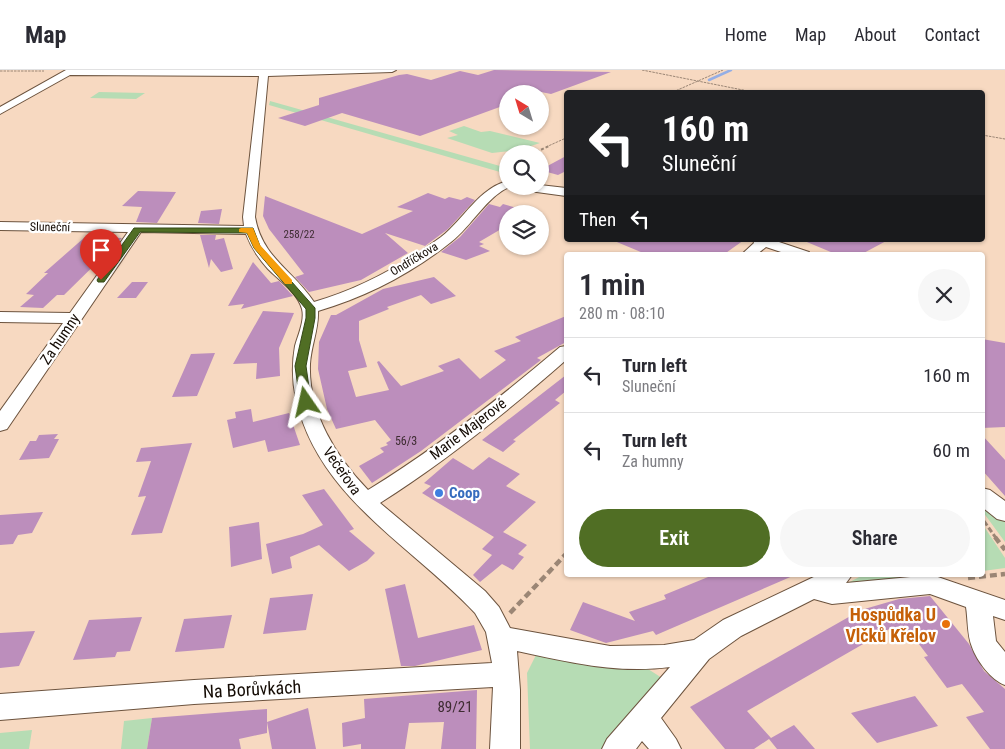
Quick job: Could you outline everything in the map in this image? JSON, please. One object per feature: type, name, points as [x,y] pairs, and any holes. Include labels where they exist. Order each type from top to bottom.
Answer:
[{"type":"street","points":[[0,110],[64,73],[72,72],[392,70]]},
{"type":"street","points":[[264,72],[249,217],[250,230],[256,246],[310,308]]},
{"type":"street","name":"Ondříčkova","points":[[310,308],[330,303],[366,286],[429,251],[462,226],[496,187],[499,186]]},
{"type":"street","points":[[549,190],[564,192]]},
{"type":"street","name":"Sluneční","points":[[0,226],[250,230]]},
{"type":"street","name":"Za humny","points":[[0,425],[137,229]]},
{"type":"street","points":[[752,252],[760,245],[760,242]]},
{"type":"street","points":[[766,242],[795,252]]},
{"type":"street","name":"Večeřova","points":[[310,308],[311,318],[300,366],[306,402],[313,425],[328,452],[365,502],[483,606],[498,630]]},
{"type":"street","points":[[0,317],[75,318]]},
{"type":"street","name":"Marie Majerové","points":[[365,502],[400,480],[524,387],[564,353]]},
{"type":"street","points":[[985,497],[1005,513]]},
{"type":"street","points":[[617,749],[700,651],[732,628],[836,577]]},
{"type":"street","points":[[812,589],[832,594],[924,583],[946,588],[1005,610]]},
{"type":"street","points":[[978,600],[984,645],[1005,673]]},
{"type":"street","points":[[505,749],[505,674],[498,630],[604,656],[664,656],[700,651]]},
{"type":"street","name":"Na Borůvkách","points":[[0,707],[194,692],[505,674]]},
{"type":"street","points":[[643,718],[666,749]]},
{"type":"path","points":[[642,70],[742,90]]},
{"type":"path","points":[[678,90],[723,70]]},
{"type":"path","points":[[0,71],[72,72]]},
{"type":"path","points":[[985,136],[1005,139]]},
{"type":"path","points":[[549,146],[564,139]]},
{"type":"path","points":[[985,523],[1005,550]]},
{"type":"path","points":[[498,630],[564,556]]},
{"type":"green space","points":[[99,92],[145,93],[136,99],[90,98]]},
{"type":"green space","points":[[270,101],[499,166],[499,172],[269,105]]},
{"type":"green space","points":[[464,126],[481,132],[490,131],[499,133],[499,135],[540,143],[534,145],[499,145],[499,152],[492,153],[447,138],[458,135],[449,131]]},
{"type":"green space","points":[[985,506],[1005,521],[1005,542],[985,515]]},
{"type":"green space","points":[[985,528],[1005,558],[1005,568],[985,571]]},
{"type":"green space","points":[[859,577],[925,577],[842,586]]},
{"type":"green space","points":[[536,655],[648,669],[662,678],[608,749],[530,749],[527,673]]},
{"type":"green space","points":[[152,718],[147,749],[121,749],[124,721]]},
{"type":"green space","points":[[32,730],[29,749],[0,749],[0,733]]},
{"type":"building","points":[[494,70],[611,72],[551,94],[549,94],[549,85],[499,85],[499,107],[420,136],[342,113],[305,126],[278,118],[319,105],[319,98],[399,75],[407,74],[431,80],[460,71],[478,75]]},
{"type":"building","points":[[564,157],[564,172],[558,175],[549,172],[549,165]]},
{"type":"building","points":[[138,191],[176,192],[157,223],[136,222],[142,207],[122,206]]},
{"type":"building","points":[[428,193],[445,199],[449,197],[461,200],[467,197],[475,200],[448,229],[425,246],[385,233],[408,253],[361,280],[309,292],[295,277],[304,274],[269,229],[263,216],[265,196],[362,234],[413,211],[397,207]]},
{"type":"building","points":[[489,204],[499,207],[499,230],[479,242],[484,244],[479,246],[490,251],[466,260],[441,252],[460,237]]},
{"type":"building","points":[[222,209],[219,224],[198,223],[201,211]]},
{"type":"building","points":[[200,235],[216,235],[215,240],[224,238],[233,269],[221,272],[211,259],[209,268]]},
{"type":"building","points":[[85,237],[122,238],[64,295],[57,295],[43,308],[20,307],[34,295],[26,294],[48,273],[44,273]]},
{"type":"building","points":[[617,242],[741,242],[727,252],[641,252]]},
{"type":"building","points":[[807,242],[884,242],[866,252],[831,252]]},
{"type":"building","points":[[253,262],[271,283],[279,281],[293,296],[241,309],[244,304],[228,306]]},
{"type":"building","points":[[434,277],[456,296],[431,304],[421,295],[387,307],[389,309],[359,321],[359,340],[367,367],[348,371],[356,397],[389,390],[377,362],[379,361],[401,386],[444,371],[438,366],[459,358],[480,379],[506,360],[494,351],[521,341],[515,337],[564,317],[564,343],[537,358],[541,360],[421,451],[372,483],[359,466],[384,452],[380,448],[388,445],[386,443],[391,440],[375,420],[336,429],[327,409],[318,369],[319,342],[331,315],[336,315],[383,289]]},
{"type":"building","points":[[132,282],[148,282],[136,298],[117,298]]},
{"type":"building","points":[[263,311],[294,313],[279,348],[280,376],[256,379],[257,363],[233,364]]},
{"type":"building","points":[[985,340],[1005,343],[1005,427],[985,428]]},
{"type":"building","points":[[215,353],[197,396],[172,397],[191,354]]},
{"type":"building","points":[[564,377],[564,393],[555,400],[560,403],[513,440],[516,441],[503,452],[482,440]]},
{"type":"building","points":[[251,409],[253,422],[289,413],[300,445],[268,452],[265,440],[233,448],[227,420],[236,418],[235,412]]},
{"type":"building","points":[[58,434],[54,439],[59,439],[49,458],[19,460],[30,441],[36,441],[39,435]]},
{"type":"building","points":[[985,438],[1005,460],[1005,496],[985,473]]},
{"type":"building","points":[[192,443],[162,533],[131,535],[146,496],[138,497],[151,461],[136,462],[141,448]]},
{"type":"building","points":[[489,457],[520,474],[506,486],[536,502],[503,532],[527,545],[518,554],[524,557],[513,570],[502,564],[480,582],[473,575],[492,555],[482,549],[494,537],[422,493],[431,486],[424,483],[453,458],[473,470]]},
{"type":"building","points":[[324,489],[354,529],[349,531],[375,553],[367,561],[349,571],[319,545],[290,557],[292,568],[272,574],[266,544],[303,534],[323,525],[302,495]]},
{"type":"building","points":[[43,512],[32,533],[18,535],[13,544],[0,545],[0,515]]},
{"type":"building","points":[[259,522],[262,559],[231,567],[229,527]]},
{"type":"building","points":[[708,577],[790,577],[656,635],[653,631],[606,643],[570,630],[583,602],[635,621],[629,612],[666,599],[664,595]]},
{"type":"building","points":[[405,584],[418,638],[474,625],[482,650],[415,666],[401,666],[385,589]]},
{"type":"building","points":[[313,594],[306,630],[263,634],[270,598]]},
{"type":"building","points":[[930,596],[969,644],[984,671],[1005,689],[1005,749],[990,749],[966,717],[984,712],[962,684],[947,688],[924,657],[928,656],[909,631],[897,635],[891,628],[747,711],[771,738],[794,725],[815,749],[777,749],[769,739],[754,749],[725,749],[690,707],[861,610],[899,599]]},
{"type":"building","points":[[232,615],[224,648],[175,652],[184,619]]},
{"type":"building","points":[[142,617],[130,651],[117,652],[115,657],[73,660],[89,620]]},
{"type":"building","points":[[35,631],[19,666],[0,668],[0,633]]},
{"type":"building","points":[[477,690],[476,749],[441,749],[444,722],[409,723],[405,749],[361,749],[361,744],[343,747],[342,723],[365,718],[364,699]]},
{"type":"building","points":[[915,696],[938,726],[877,743],[851,713]]},
{"type":"building","points":[[308,708],[316,749],[272,749],[267,722]]},
{"type":"building","points":[[267,709],[267,733],[239,739],[241,749],[147,749],[152,718]]},
{"type":"waterway","points":[[709,80],[731,70]]},
{"type":"slow traffic","points":[[241,231],[250,230],[256,246],[289,282]]},
{"type":"place","name":"Coop","points":[[439,493]]},
{"type":"place","name":"Hospůdka U Vlčků Křelov","points":[[946,624]]},
{"type":"route","points":[[101,280],[137,229],[250,230],[256,246],[302,296],[310,308],[311,318],[300,366],[306,402]]}]
